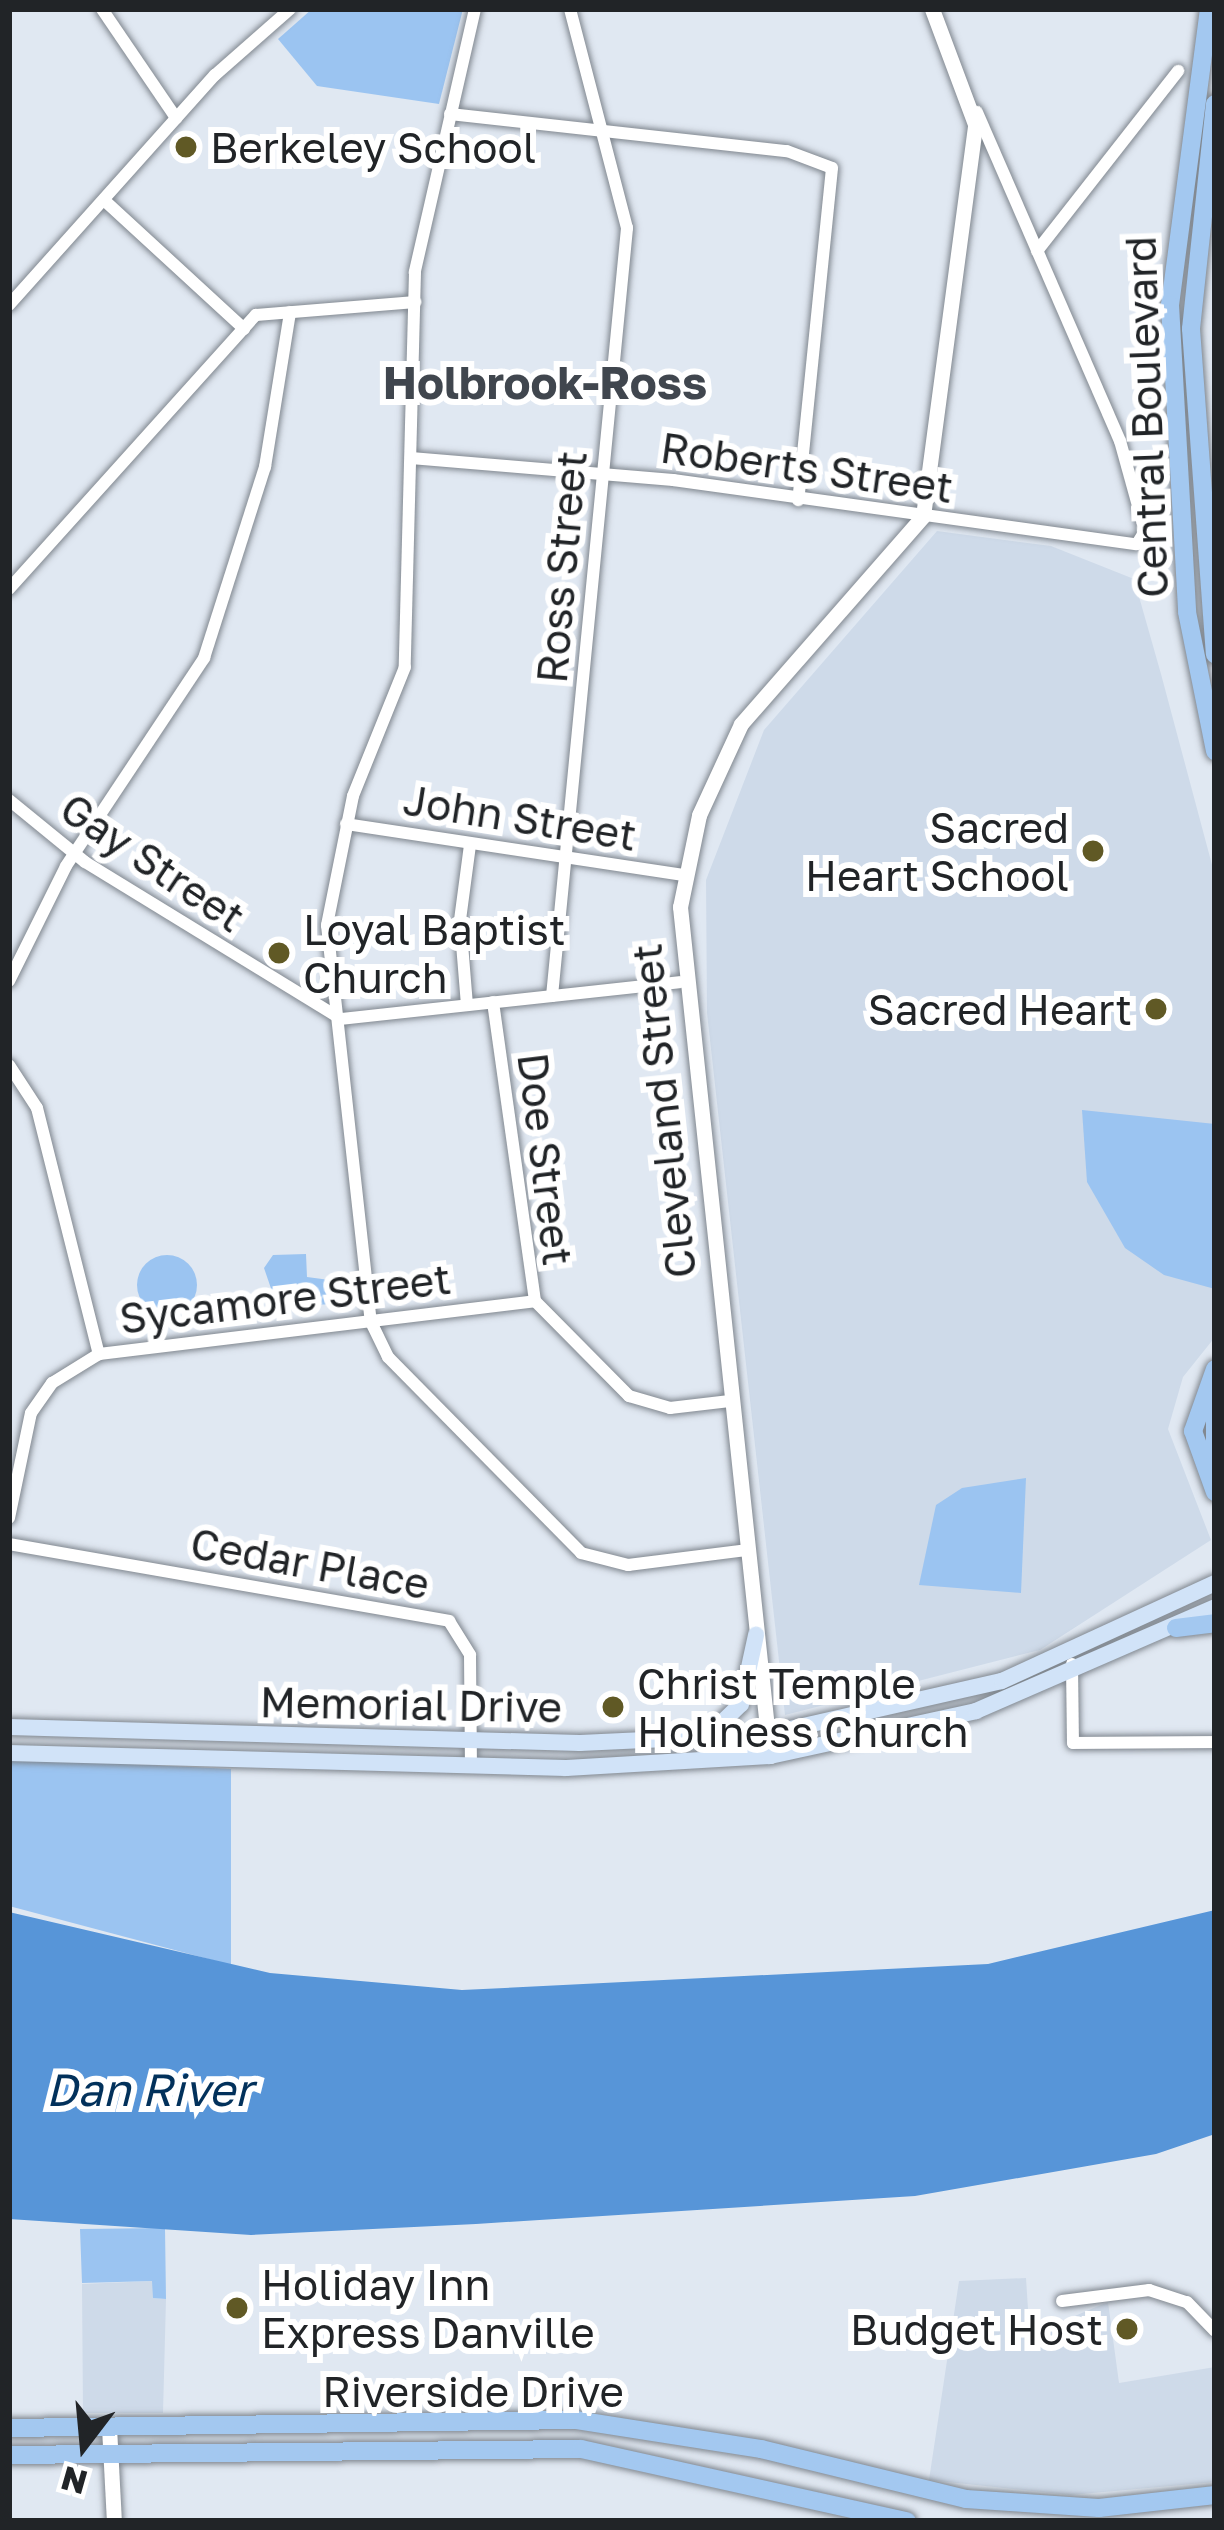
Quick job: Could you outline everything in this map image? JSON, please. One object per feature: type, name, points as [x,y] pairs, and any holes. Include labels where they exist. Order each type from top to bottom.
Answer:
[{"type":"main road","name":"Central Boulevard","points":[[1208,9],[1170,304],[1187,612],[1215,751]]},
{"type":"main road","name":"Central Boulevard","points":[[1215,104],[1191,359],[1215,653]]},
{"type":"main road","points":[[1215,1369],[1193,1431],[1215,1492]]},
{"type":"main road","points":[[1215,1400],[1215,1457]]},
{"type":"main road","name":"Memorial Drive","points":[[9,1727],[470,1741],[696,1742],[768,1734],[949,1699],[1072,1654],[1215,1583]]},
{"type":"main road","name":"Memorial Drive","points":[[9,1753],[471,1766],[770,1756],[932,1724],[1072,1677],[1215,1607]]},
{"type":"main road","points":[[1176,1628],[1215,1623]]},
{"type":"main road","points":[[696,1742],[741,1704],[756,1635]]},
{"type":"main road","name":"Riverside Drive","points":[[9,2428],[576,2420],[716,2439],[967,2500],[1099,2508],[1215,2495]]},
{"type":"main road","name":"Riverside Drive","points":[[9,2455],[581,2450],[907,2521]]},
{"type":"street","points":[[102,9],[176,118]]},
{"type":"street","points":[[9,305],[176,118],[290,9]]},
{"type":"street","points":[[476,9],[450,114],[415,302],[405,667],[346,824],[327,925],[371,1322],[388,1358],[581,1553],[628,1565],[746,1550]]},
{"type":"street","name":"Ross Street","points":[[552,995],[627,228],[607,136],[570,9]]},
{"type":"street","points":[[932,9],[1037,250],[1178,70]]},
{"type":"street","points":[[923,517],[975,107]]},
{"type":"street","points":[[450,114],[607,136],[812,155],[838,181],[798,500]]},
{"type":"street","points":[[105,202],[244,329]]},
{"type":"street","name":"Roberts Street","points":[[412,458],[603,474],[1128,545],[1144,531],[1136,492],[1037,250]]},
{"type":"street","points":[[9,589],[256,315],[415,302]]},
{"type":"street","points":[[9,981],[77,857],[204,658],[265,467],[290,312]]},
{"type":"street","name":"Cleveland Street","points":[[770,1756],[680,982],[684,875],[710,784],[750,710],[923,517]]},
{"type":"street","name":"Gay Street","points":[[9,800],[77,857],[334,1017]]},
{"type":"street","name":"John Street","points":[[346,824],[684,875]]},
{"type":"street","points":[[467,1005],[460,920],[470,845]]},
{"type":"street","points":[[334,1017],[680,982]]},
{"type":"street","name":"Doe Street","points":[[493,1002],[535,1301],[629,1396],[670,1408],[730,1401]]},
{"type":"street","points":[[9,1065],[37,1108],[99,1354]]},
{"type":"street","name":"Sycamore Street","points":[[9,1518],[31,1413],[52,1383],[99,1354],[535,1301]]},
{"type":"street","name":"Cedar Place","points":[[9,1544],[449,1621],[470,1654],[471,1766]]},
{"type":"street","points":[[1072,1654],[1073,1743],[1215,1742]]},
{"type":"street","points":[[1062,2301],[1149,2290],[1187,2302],[1215,2331]]},
{"type":"street","points":[[109,2427],[114,2521]]},
{"type":"shaded area","points":[[312,9],[463,9],[439,104],[317,86],[278,39]]},
{"type":"shaded area","points":[[937,531],[1051,546],[1134,579],[1161,674],[1215,876],[1215,1337],[1183,1377],[1168,1429],[1211,1540],[1040,1650],[785,1715],[707,1013],[706,880],[764,730]]},
{"type":"shaded area","points":[[1082,1110],[1215,1124],[1215,1289],[1164,1275],[1125,1248],[1087,1182]]},
{"type":"shaded area","points":[[306,1254],[307,1277],[337,1281],[338,1304],[277,1306],[264,1268],[273,1255]]},
{"type":"shaded area","points":[[167,1255],[188,1264],[197,1285],[188,1306],[167,1315],[146,1306],[137,1285],[146,1264]]},
{"type":"shaded area","points":[[1026,1478],[1021,1593],[919,1585],[936,1505],[962,1488]]},
{"type":"shaded area","points":[[9,1758],[231,1769],[231,1965],[9,1906]]},
{"type":"shaded area","points":[[165,2228],[166,2299],[153,2298],[152,2281],[82,2283],[80,2229]]},
{"type":"shaded area","points":[[1026,2278],[1028,2309],[1044,2329],[1108,2302],[1119,2383],[1215,2367],[1215,2482],[1070,2495],[929,2480],[959,2281]]},
{"type":"shaded area","points":[[153,2281],[153,2298],[166,2299],[163,2413],[83,2413],[82,2284]]},
{"type":"water","name":"Dan River","points":[[1215,1910],[1215,2134],[1156,2154],[915,2196],[476,2224],[251,2235],[9,2219],[9,1912],[270,1973],[462,1990],[988,1964]]},
{"type":"place","name":"Berkeley School","points":[[186,147]]},
{"type":"place","name":"Sacred Heart School","points":[[1093,851]]},
{"type":"place","name":"Loyal Baptist Church","points":[[279,953]]},
{"type":"place","name":"Sacred Heart","points":[[1156,1009]]},
{"type":"place","name":"Christ Temple Holiness Church","points":[[613,1707]]},
{"type":"place","name":"Holiday Inn Express Danville","points":[[237,2308]]},
{"type":"place","name":"Budget Host","points":[[1127,2329]]},
{"type":"district","name":"Holbrook-Ross","points":[[545,383]]}]
